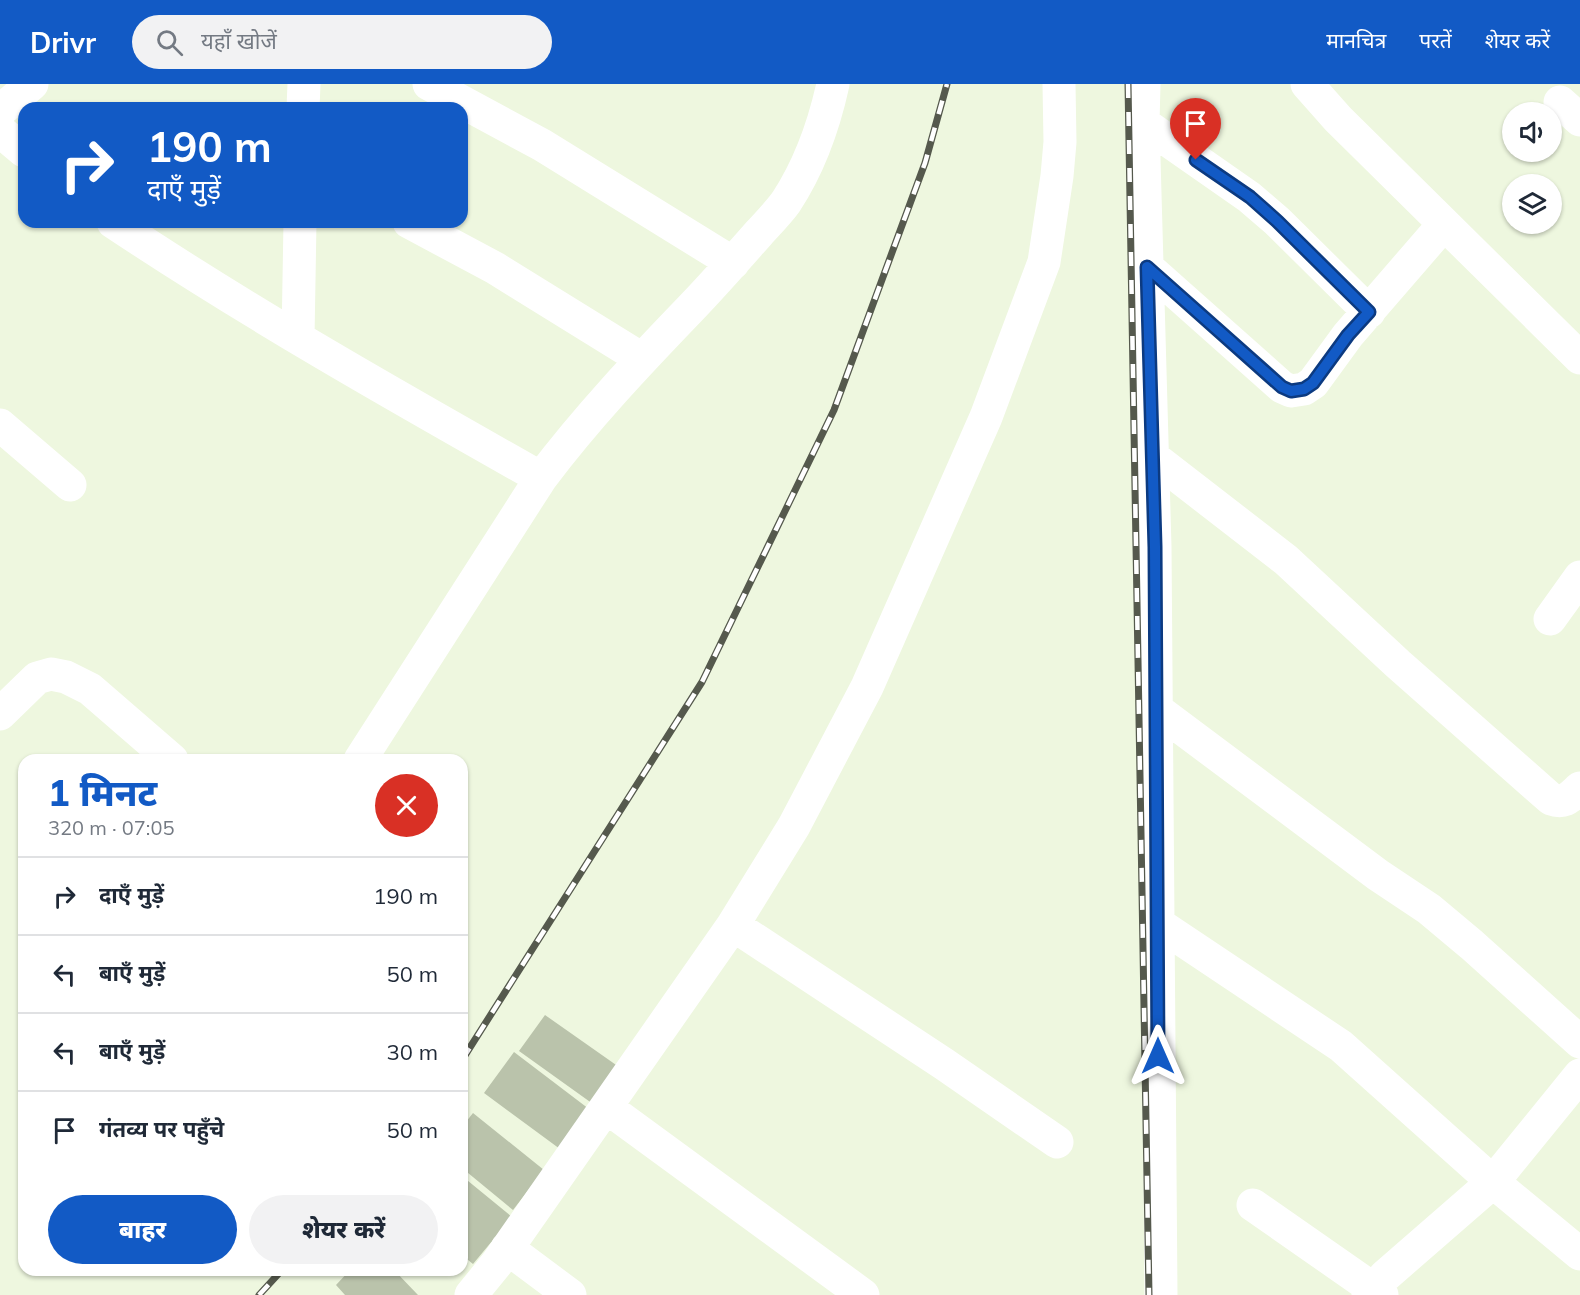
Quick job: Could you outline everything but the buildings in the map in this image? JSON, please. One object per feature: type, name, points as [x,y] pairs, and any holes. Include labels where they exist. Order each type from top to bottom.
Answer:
[{"type":"street","points":[[303,102],[304,84]]},
{"type":"street","points":[[429,84],[462,102]]},
{"type":"street","points":[[364,754],[542,478],[566,445],[785,203],[799,178],[827,112],[833,84]]},
{"type":"street","points":[[471,1295],[507,1248],[733,925],[794,826],[867,687],[990,406],[1044,262],[1060,142],[1059,84]]},
{"type":"street","points":[[1144,84],[1143,123],[1153,457],[1161,1295]]},
{"type":"street","points":[[1307,84],[1338,119],[1580,358]]},
{"type":"street","points":[[9,104],[18,133]]},
{"type":"street","points":[[468,105],[542,145],[733,263]]},
{"type":"street","points":[[1143,123],[1250,197],[1369,312]]},
{"type":"street","points":[[1147,267],[1282,387],[1291,391],[1304,389],[1313,383],[1348,335],[1444,224]]},
{"type":"street","points":[[122,228],[370,381],[542,478]]},
{"type":"street","points":[[298,338],[300,228]]},
{"type":"street","points":[[420,228],[495,268],[642,359]]},
{"type":"street","points":[[0,425],[69,485]]},
{"type":"street","points":[[1153,457],[1286,560],[1398,664],[1551,799],[1560,802],[1568,800],[1580,788]]},
{"type":"street","points":[[1550,619],[1580,577]]},
{"type":"street","points":[[0,714],[37,678],[51,674],[66,677],[90,689],[165,754]]},
{"type":"street","points":[[1156,709],[1378,874],[1429,909],[1580,1042]]},
{"type":"street","points":[[1157,923],[1341,1046],[1493,1182],[1580,1254]]},
{"type":"street","points":[[733,925],[1056,1142]]},
{"type":"street","points":[[1253,1205],[1374,1293],[1385,1276],[1493,1182],[1580,1075]]},
{"type":"street","points":[[606,1107],[863,1295]]},
{"type":"street","points":[[507,1248],[570,1295]]},
{"type":"railway","points":[[468,1051],[702,682],[834,410],[925,163],[947,84]]},
{"type":"railway","points":[[1128,84],[1149,1295]]},
{"type":"railway","points":[[259,1295],[276,1276]]},
{"type":"route","points":[[1158,1056],[1155,547],[1147,267],[1282,387],[1291,391],[1304,389],[1313,383],[1348,335],[1369,312],[1250,197],[1196,160]]}]
